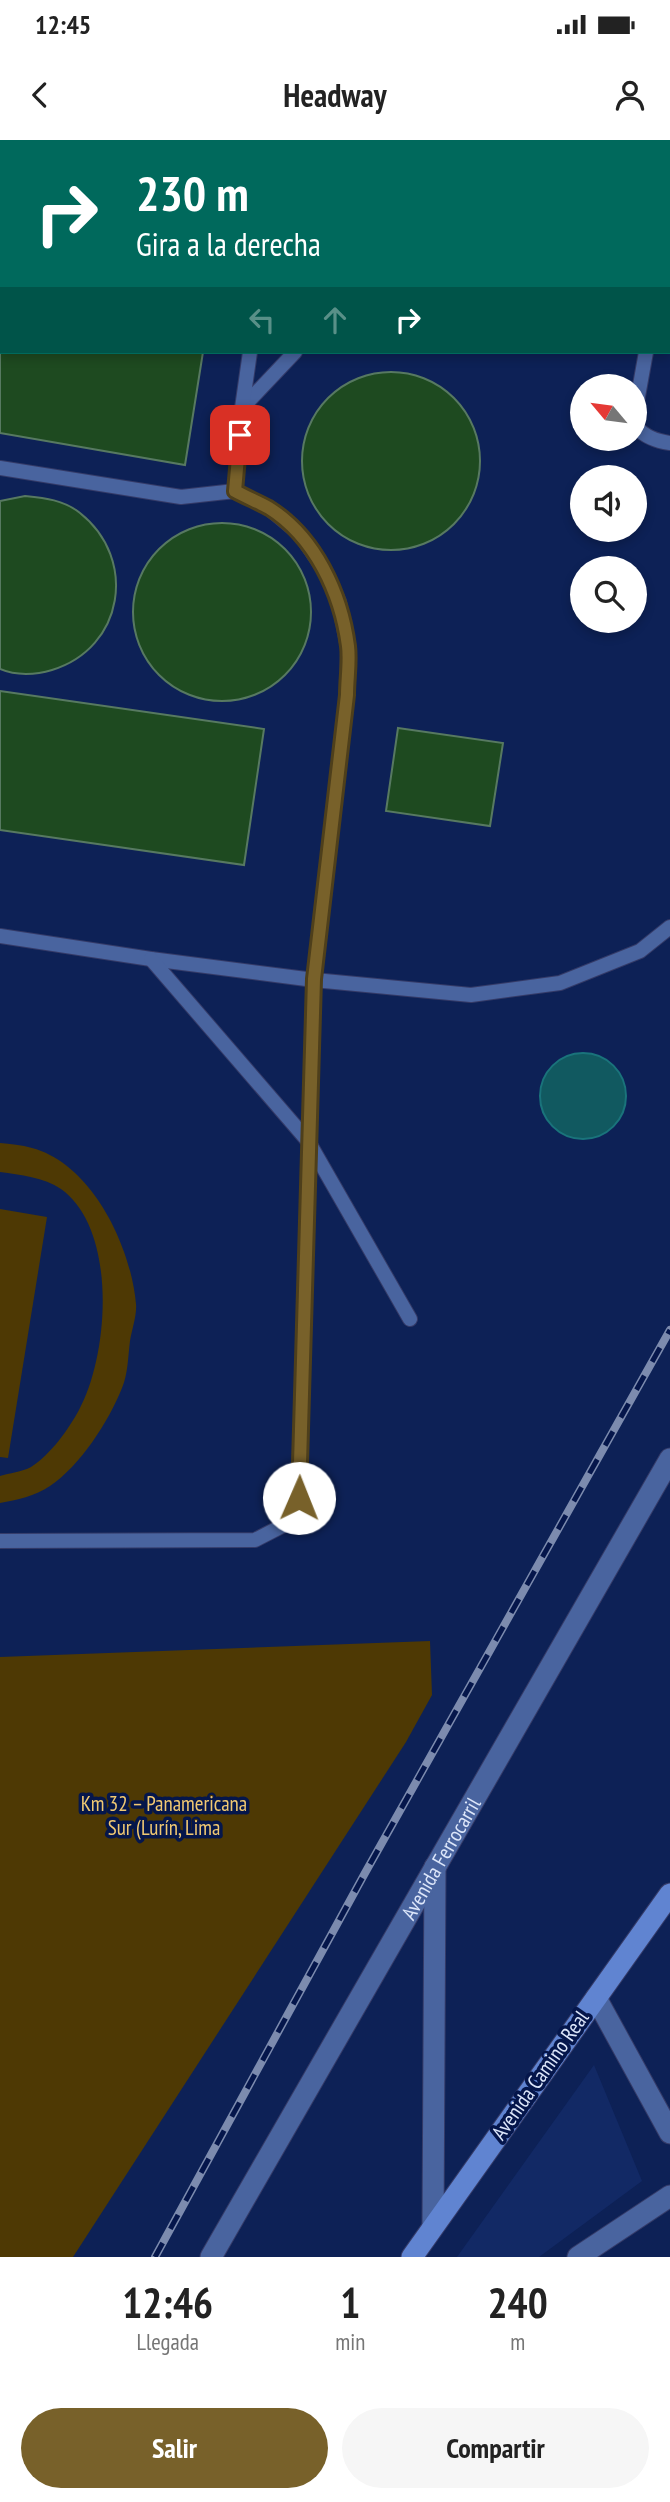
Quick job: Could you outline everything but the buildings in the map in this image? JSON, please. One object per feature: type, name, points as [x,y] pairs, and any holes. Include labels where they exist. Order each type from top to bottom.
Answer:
[{"type":"main road","name":"Avenida Camino Real","points":[[412,2257],[670,1894]]},
{"type":"street","name":"Avenida Ferrocarril","points":[[211,2257],[670,1459]]},
{"type":"street","points":[[433,2226],[435,1867]]},
{"type":"street","points":[[596,1998],[670,2133]]},
{"type":"street","points":[[578,2257],[670,2196]]},
{"type":"lane","points":[[235,491],[250,354]]},
{"type":"lane","points":[[242,408],[293,354]]},
{"type":"lane","points":[[642,374],[646,354]]},
{"type":"lane","points":[[648,436],[670,443]]},
{"type":"lane","points":[[0,467],[181,497],[235,491],[270,509],[300,534],[323,568],[339,602],[348,648],[347,695],[314,979],[299,1498],[286,1524],[255,1540],[0,1541]]},
{"type":"lane","points":[[0,936],[151,959],[471,995],[560,983],[640,951],[670,927]]},
{"type":"lane","points":[[151,959],[308,1142],[410,1319]]},
{"type":"shaded area","points":[[0,354],[203,354],[185,465],[0,433]]},
{"type":"shaded area","points":[[391,372],[425,379],[454,398],[473,427],[480,461],[473,495],[454,524],[425,543],[391,550],[357,543],[328,524],[309,495],[302,461],[309,427],[328,398],[357,379]]},
{"type":"shaded area","points":[[25,496],[61,502],[80,513],[98,532],[110,554],[116,577],[115,600],[108,623],[95,643],[76,659],[52,670],[26,674],[0,669],[0,501]]},
{"type":"shaded area","points":[[222,523],[256,530],[285,549],[304,578],[311,612],[304,646],[285,675],[256,694],[222,701],[188,694],[159,675],[140,646],[133,612],[140,578],[159,549],[188,530]]},
{"type":"shaded area","points":[[0,691],[264,729],[244,865],[0,830]]},
{"type":"shaded area","points":[[398,728],[503,743],[490,826],[386,811]]},
{"type":"shaded area","points":[[594,2065],[642,2181],[539,2257],[457,2257]]},
{"type":"green space","points":[[0,1143],[28,1147],[53,1157],[73,1171],[90,1189],[117,1233],[133,1281],[136,1308],[124,1383],[109,1414],[83,1455],[50,1486],[32,1495],[0,1503],[0,1476],[27,1469],[38,1462],[70,1426],[79,1410],[97,1358],[103,1294],[100,1262],[92,1233],[79,1208],[54,1185],[32,1177],[0,1172]]},
{"type":"green space","points":[[0,1209],[47,1217],[8,1458],[0,1457]]},
{"type":"green space","name":"Km 32 – Panamericana Sur (Lurín, Lima","points":[[430,1641],[432,1695],[406,1742],[73,2257],[0,2257],[0,1657]]},
{"type":"railway","points":[[155,2257],[365,1873],[670,1330]]},
{"type":"route","points":[[240,435],[235,491],[270,509],[300,534],[323,568],[339,602],[348,648],[347,695],[314,979],[299,1498]]}]
